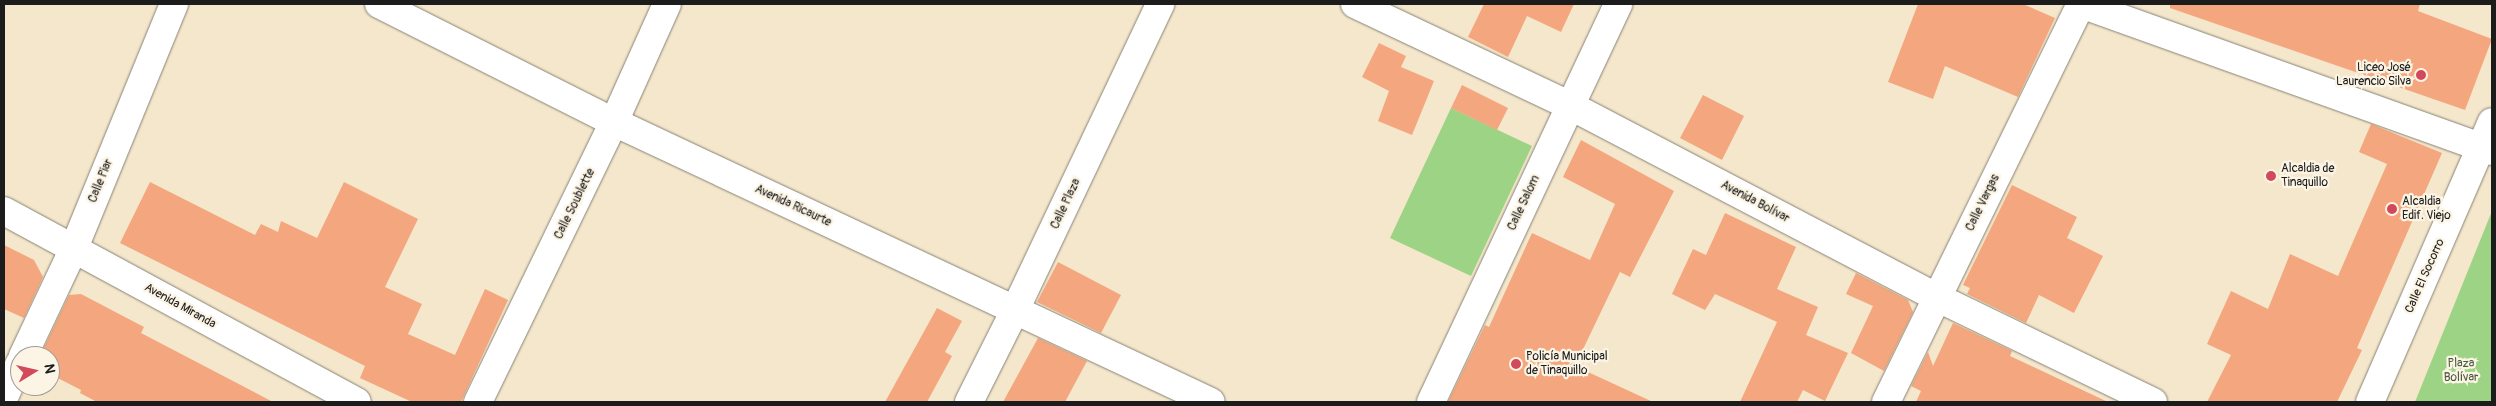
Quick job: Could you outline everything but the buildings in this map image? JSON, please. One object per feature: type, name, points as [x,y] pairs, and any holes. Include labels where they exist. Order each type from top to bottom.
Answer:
[{"type":"street","name":"Calle Piar","points":[[28,346],[74,248],[174,4]]},
{"type":"street","name":"Avenida Ricaurte","points":[[379,4],[614,122],[1210,402]]},
{"type":"street","name":"Calle Soublette","points":[[478,402],[614,122],[667,4]]},
{"type":"street","name":"Calle Plaza","points":[[969,402],[1016,310],[1160,4]]},
{"type":"street","name":"Avenida Bolívar","points":[[1355,4],[1570,105],[1936,297],[2153,402]]},
{"type":"street","name":"Calle Salom","points":[[1431,402],[1618,4]]},
{"type":"street","points":[[2081,4],[2487,149]]},
{"type":"street","name":"Calle Vargas","points":[[1886,402],[2081,4]]},
{"type":"street","name":"Calle El Socorro","points":[[2370,402],[2487,149],[2492,122]]},
{"type":"street","name":"Avenida Miranda","points":[[4,211],[357,402]]},
{"type":"street","points":[[4,397],[10,384]]},
{"type":"green space","points":[[1451,108],[1532,146],[1471,276],[1390,238]]},
{"type":"green space","name":"Plaza Bolívar","points":[[2492,211],[2492,402],[2415,402]]},
{"type":"place","name":"Liceo José Laurencio Silva","points":[[2421,75]]},
{"type":"place","name":"Alcaldia de Tinaquillo","points":[[2271,176]]},
{"type":"place","name":"Alcaldia Edif. Viejo","points":[[2392,209]]},
{"type":"place","name":"Policía Municipal de Tinaquillo","points":[[1516,364]]}]
